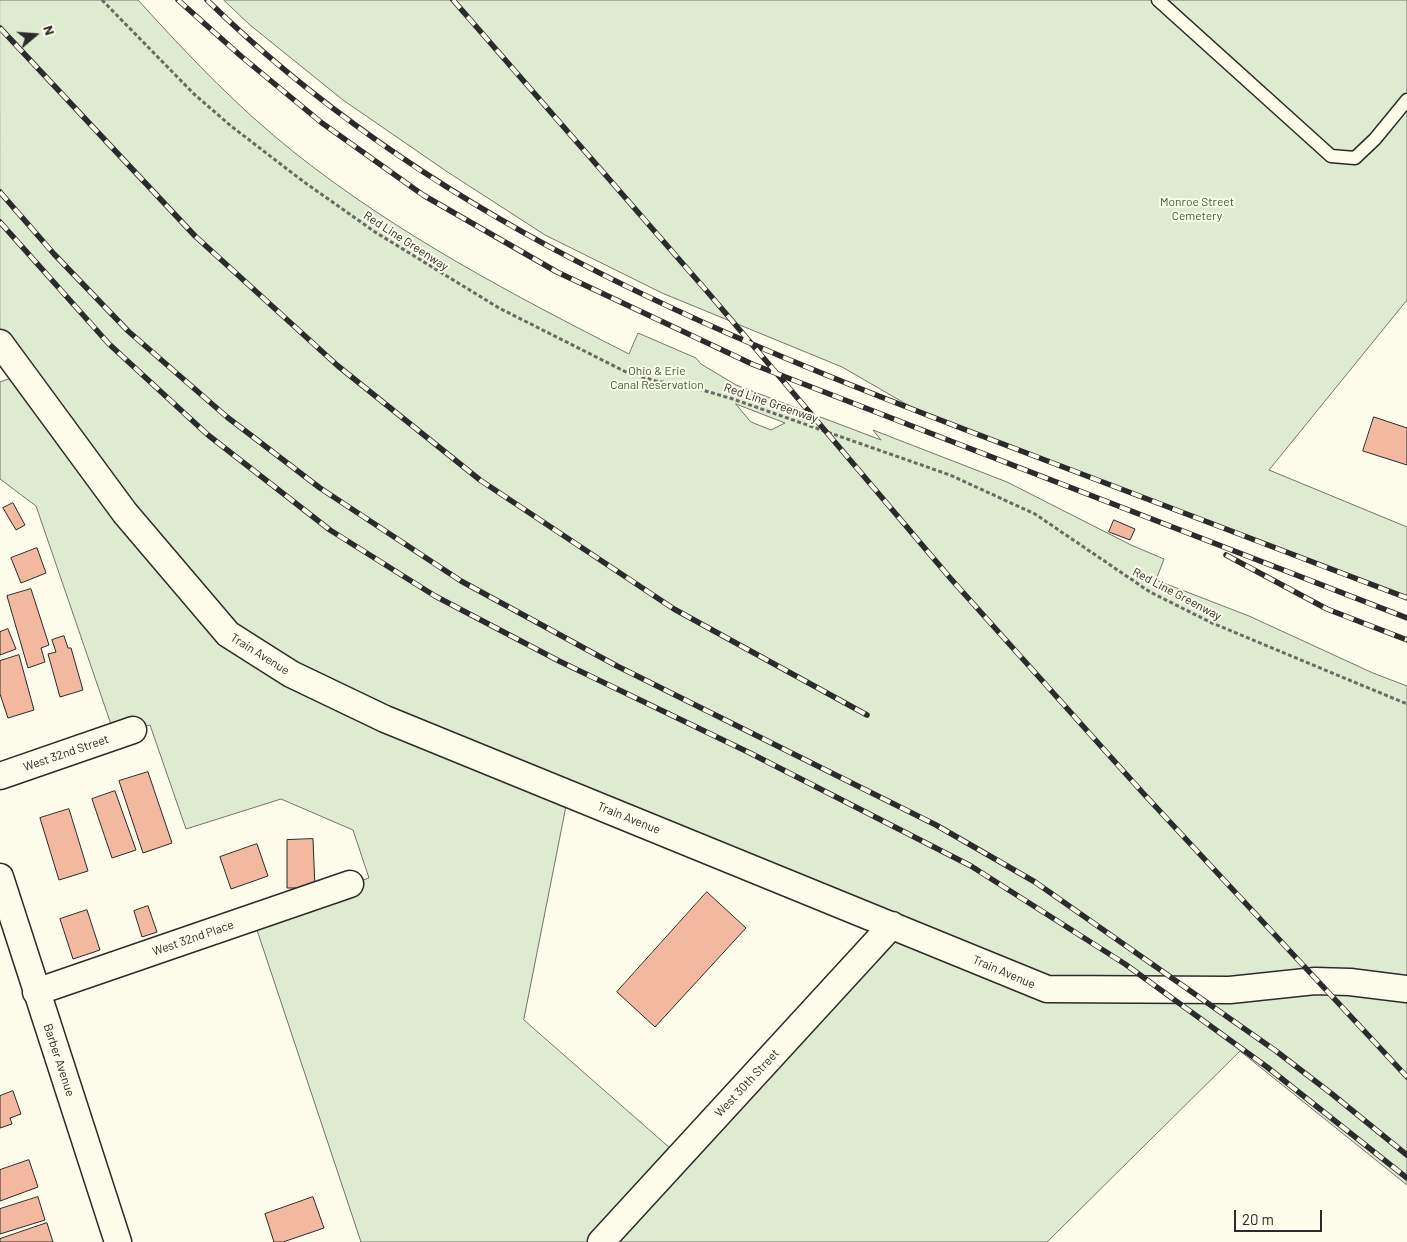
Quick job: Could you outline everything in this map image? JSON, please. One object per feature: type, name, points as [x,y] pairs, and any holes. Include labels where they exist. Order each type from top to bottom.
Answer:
[{"type":"street","name":"Train Avenue","points":[[0,343],[125,514],[228,634],[291,674],[385,719],[1047,990],[1230,990],[1315,981],[1350,982],[1407,989]]},
{"type":"street","name":"West 32nd Street","points":[[0,776],[133,730]]},
{"type":"street","name":"Barber Avenue","points":[[0,878],[118,1242]]},
{"type":"street","name":"West 32nd Place","points":[[36,992],[350,884]]},
{"type":"street","name":"West 30th Street","points":[[601,1242],[892,925]]},
{"type":"lane","points":[[1158,0],[1331,156],[1355,158],[1375,139],[1407,100]]},
{"type":"path","name":"Red Line Greenway","points":[[102,0],[194,94],[238,132],[375,232],[499,308],[626,372],[656,381],[692,387],[733,399],[950,475],[1035,514],[1150,592],[1212,623],[1407,704]]},
{"type":"green space","name":"Ohio & Erie Canal Reservation","points":[[0,0],[138,0],[214,80],[253,118],[295,153],[415,237],[499,286],[629,354],[638,333],[696,358],[701,364],[736,385],[881,440],[873,430],[1007,482],[1131,545],[1164,559],[1156,580],[1249,616],[1373,673],[1407,686],[1407,1185],[1240,1051],[1047,1242],[361,1242],[253,918],[369,878],[353,830],[281,799],[186,829],[150,725],[115,736],[36,506],[0,479],[0,382],[22,374],[0,343]],"holes":[[[736,404],[785,423],[771,430],[751,422]],[[569,793],[892,925],[679,1156],[524,1020]]]},
{"type":"green space","name":"Monroe Street Cemetery","points":[[224,0],[1407,0],[1407,300],[1269,470],[1407,527],[1407,598],[920,412],[842,367],[662,293],[545,235],[446,171],[343,100],[250,25]]},
{"type":"building","points":[[1374,417],[1407,428],[1407,465],[1363,451]]},
{"type":"building","points":[[13,503],[25,525],[16,530],[3,508]]},
{"type":"building","points":[[1114,520],[1135,529],[1130,540],[1109,532]]},
{"type":"building","points":[[37,548],[46,573],[21,583],[11,558]]},
{"type":"building","points":[[31,589],[49,645],[41,648],[45,662],[28,668],[7,596]]},
{"type":"building","points":[[8,629],[16,649],[0,655],[0,632]]},
{"type":"building","points":[[64,636],[68,648],[71,648],[83,690],[60,697],[48,654],[56,652],[52,640]]},
{"type":"building","points":[[19,655],[34,710],[8,718],[0,694],[0,661]]},
{"type":"building","points":[[148,772],[172,843],[143,853],[119,781]]},
{"type":"building","points":[[115,791],[136,850],[112,858],[92,799]]},
{"type":"building","points":[[69,809],[88,871],[59,880],[40,818]]},
{"type":"building","points":[[313,839],[315,888],[287,888],[287,840]]},
{"type":"building","points":[[257,844],[268,876],[231,889],[220,857]]},
{"type":"building","points":[[707,892],[746,928],[655,1027],[617,992]]},
{"type":"building","points":[[148,906],[157,932],[142,937],[134,911]]},
{"type":"building","points":[[87,910],[100,950],[73,959],[60,919]]},
{"type":"building","points":[[13,1091],[21,1114],[10,1118],[12,1124],[0,1128],[0,1096]]},
{"type":"building","points":[[29,1160],[38,1187],[0,1201],[0,1170]]},
{"type":"building","points":[[38,1197],[45,1220],[0,1234],[0,1209]]},
{"type":"building","points":[[313,1197],[324,1228],[283,1242],[274,1242],[265,1214]]},
{"type":"building","points":[[47,1223],[53,1242],[0,1242],[0,1239]]},
{"type":"railway","points":[[178,0],[242,57],[322,123],[423,195],[557,272],[752,364],[1407,618]]},
{"type":"railway","points":[[207,0],[293,77],[384,146],[479,207],[577,261],[678,311],[782,357],[888,400],[1407,598]]},
{"type":"railway","points":[[453,0],[711,296],[951,579],[1143,793],[1407,1077]]},
{"type":"railway","points":[[0,28],[195,236],[338,366],[480,480],[674,609],[867,715]]},
{"type":"railway","points":[[0,192],[54,254],[128,331],[227,417],[320,488],[461,581],[617,666],[936,825],[1035,882],[1276,1051],[1407,1155]]},
{"type":"railway","points":[[0,222],[109,344],[208,435],[330,530],[435,596],[559,661],[750,753],[971,866],[1125,964],[1267,1067],[1407,1178]]},
{"type":"railway","points":[[1226,555],[1327,609],[1407,640]]}]
